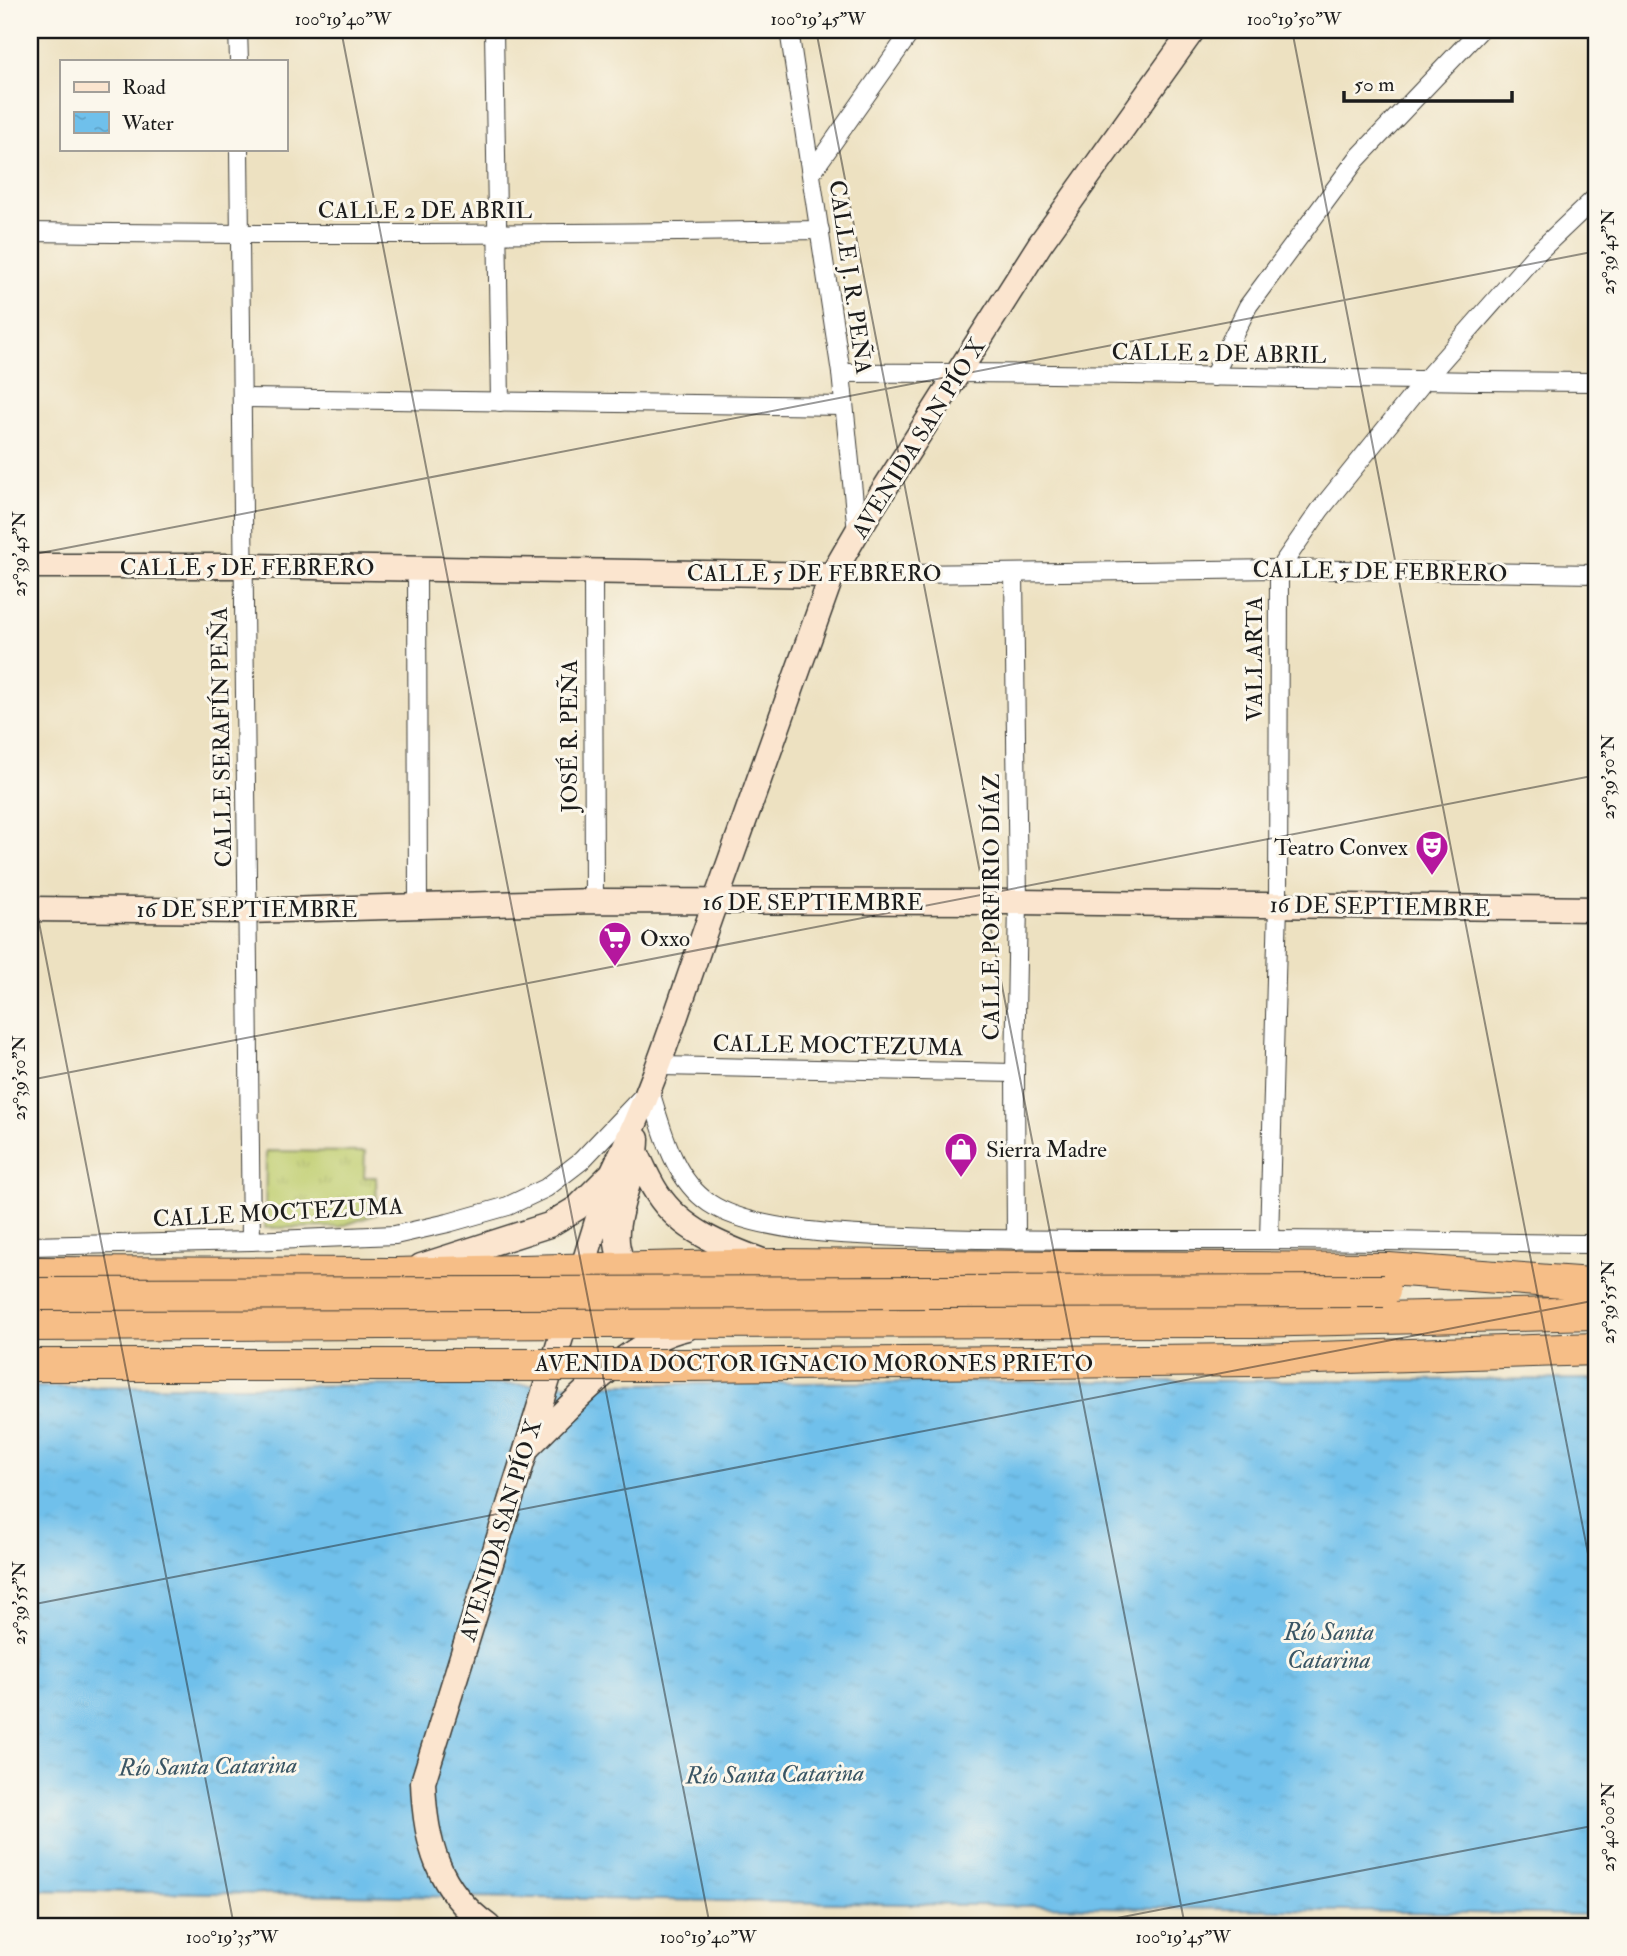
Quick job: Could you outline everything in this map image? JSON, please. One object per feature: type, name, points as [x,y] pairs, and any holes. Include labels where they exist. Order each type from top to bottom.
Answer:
[{"type":"highway","points":[[30,1273],[394,1274],[772,1265],[1389,1269],[1595,1294]]},
{"type":"highway","points":[[447,1323],[489,1307],[522,1286],[540,1270]]},
{"type":"highway","points":[[30,1294],[1384,1291],[1595,1294]]},
{"type":"highway","points":[[30,1325],[1255,1321],[1595,1294]]},
{"type":"highway","name":"AVENIDA DOCTOR IGNACIO MORONES PRIETO","points":[[30,1365],[572,1365],[1254,1360],[1597,1349]]},
{"type":"street","points":[[238,30],[239,60]]},
{"type":"street","points":[[494,30],[500,402]]},
{"type":"street","name":"CALLE J. R. PEÑA","points":[[789,30],[841,373],[857,532]]},
{"type":"street","points":[[812,172],[912,30]]},
{"type":"street","name":"AVENIDA SAN PÍO X","points":[[488,1926],[462,1902],[442,1874],[430,1849],[424,1816],[423,1782],[612,1173],[636,1124],[654,1077],[832,575],[1040,244],[1193,30]]},
{"type":"street","points":[[1213,377],[1248,306],[1357,159],[1480,30]]},
{"type":"street","name":"CALLE SERAFÍN PEÑA","points":[[239,150],[251,1241]]},
{"type":"street","name":"VALLARTA","points":[[1269,1240],[1278,904],[1279,569],[1320,510],[1424,381],[1536,254],[1597,196]]},
{"type":"street","name":"CALLE 2 DE ABRIL","points":[[30,232],[240,236],[820,230]]},
{"type":"street","name":"CALLE 2 DE ABRIL","points":[[841,373],[960,372],[1597,382]]},
{"type":"street","points":[[242,398],[844,406]]},
{"type":"street","name":"CALLE 5 DE FEBRERO","points":[[30,566],[244,566],[832,575],[1279,569],[1597,574]]},
{"type":"street","points":[[417,569],[418,908]]},
{"type":"street","name":"JOSÉ R. PEÑA","points":[[593,572],[594,901]]},
{"type":"street","name":"CALLE PORFIRIO DÍAZ","points":[[1014,573],[1018,902],[1016,1240]]},
{"type":"street","name":"16 DE SEPTIEMBRE","points":[[30,909],[247,911],[594,901],[1278,904],[1597,909]]},
{"type":"street","name":"CALLE MOCTEZUMA","points":[[30,1246],[395,1235],[508,1206],[545,1188],[581,1161],[610,1132],[654,1077],[1015,1073]]},
{"type":"street","points":[[654,1077],[668,1147],[680,1171],[695,1191],[729,1214],[767,1224],[851,1236],[1016,1240],[1597,1244]]},
{"type":"street","name":"AVENIDA SAN PÍO X","points":[[625,1268],[617,1250],[616,1227],[637,1154],[636,1124]]},
{"type":"street","points":[[637,1154],[657,1194],[692,1228],[717,1244],[772,1265]]},
{"type":"street","points":[[394,1274],[549,1225],[577,1208],[612,1173]]},
{"type":"street","points":[[625,1268],[671,1306],[718,1322]]},
{"type":"street","points":[[524,1451],[600,1378],[649,1342],[671,1331],[718,1322]]},
{"type":"green space","points":[[266,1151],[365,1152],[364,1177],[376,1177],[377,1214],[339,1227],[265,1228]]},
{"type":"water","name":"Río Santa Catarina","points":[[1597,1379],[1597,1915],[30,1890],[30,1387]]},
{"type":"place","name":"Teatro Convex","points":[[1432,877]]},
{"type":"place","name":"Oxxo","points":[[615,968]]},
{"type":"place","name":"Sierra Madre","points":[[961,1179]]}]
